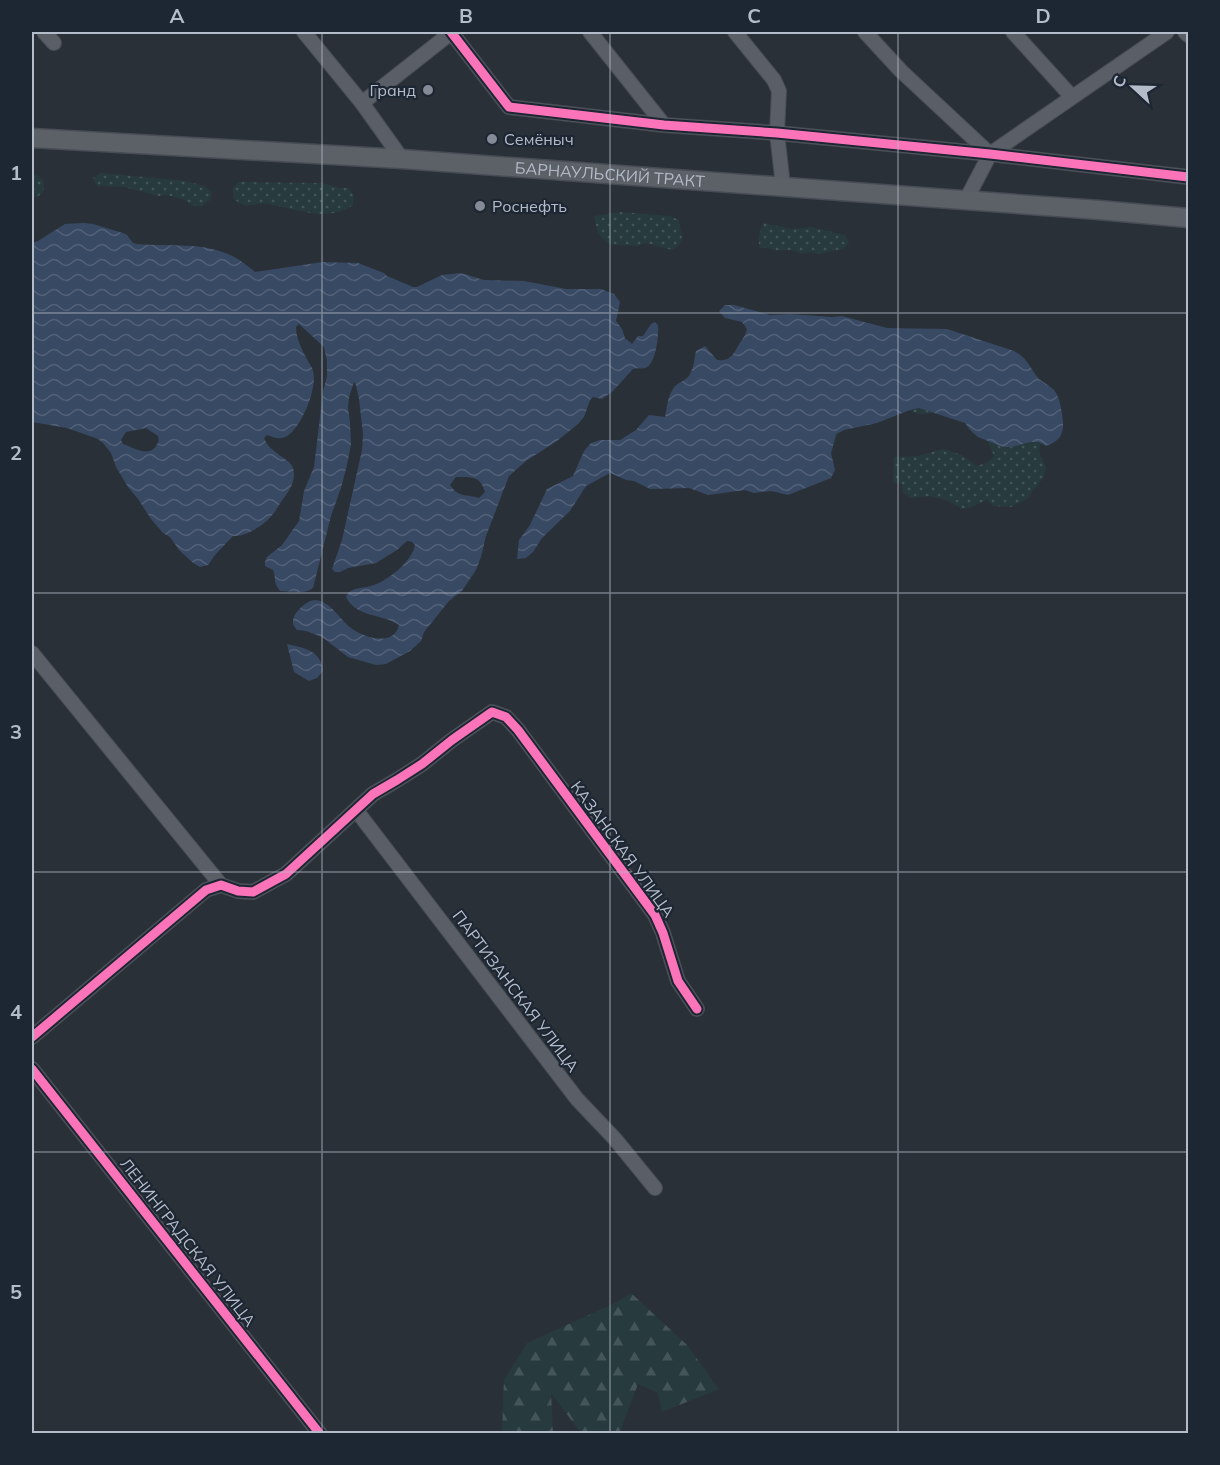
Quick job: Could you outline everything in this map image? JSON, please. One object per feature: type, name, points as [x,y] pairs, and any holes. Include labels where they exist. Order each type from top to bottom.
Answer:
[{"type":"main road","name":"БАРНАУЛЬСКИЙ ТРАКТ","points":[[32,138],[402,159],[1151,213],[1188,218]]},
{"type":"street","points":[[44,32],[54,44]]},
{"type":"street","points":[[304,32],[362,103],[402,159]]},
{"type":"street","points":[[362,103],[452,32],[509,107],[664,125],[777,133],[990,154],[1188,177]]},
{"type":"street","points":[[591,32],[664,125]]},
{"type":"street","points":[[735,32],[774,80],[779,91],[777,133],[783,186]]},
{"type":"street","points":[[865,32],[900,71],[990,154]]},
{"type":"street","points":[[1013,32],[1072,97]]},
{"type":"street","points":[[966,200],[990,154],[1167,32]]},
{"type":"street","points":[[1185,32],[1188,35]]},
{"type":"street","points":[[32,652],[221,885],[238,891],[253,892],[286,874],[356,810]]},
{"type":"street","name":"КАЗАНСКАЯ УЛИЦА","points":[[356,810],[373,794],[422,764],[492,712],[506,717],[655,915],[678,981],[697,1009]]},
{"type":"street","name":"ПАРТИЗАНСКАЯ УЛИЦА","points":[[356,810],[577,1099],[615,1139],[655,1188]]},
{"type":"street","points":[[32,1037],[206,890],[221,885]]},
{"type":"street","name":"ЛЕНИНГРАДСКАЯ УЛИЦА","points":[[32,1069],[320,1434]]},
{"type":"green space","points":[[32,173],[38,175],[44,182],[44,190],[38,197],[32,197]]},
{"type":"green space","points":[[101,173],[186,181],[204,186],[212,192],[210,200],[202,206],[193,206],[185,200],[167,195],[159,196],[124,187],[97,186],[93,178]]},
{"type":"green space","points":[[238,182],[321,183],[349,188],[354,196],[353,205],[333,213],[323,214],[264,203],[247,205],[233,198],[233,189]]},
{"type":"green space","points":[[620,212],[670,216],[679,220],[682,238],[679,246],[672,250],[646,243],[637,246],[609,244],[598,234],[594,216]]},
{"type":"green space","points":[[764,223],[791,229],[811,227],[845,235],[849,243],[843,249],[818,254],[760,248],[759,235]]},
{"type":"green space","points":[[777,377],[1044,426],[1039,452],[1046,468],[1043,478],[1027,499],[1011,507],[993,506],[987,500],[962,509],[946,500],[929,496],[911,498],[903,493],[902,484],[893,483],[894,457],[918,456],[942,449],[962,455],[977,466],[988,462],[994,456],[983,431],[945,409],[928,414],[918,414],[902,407],[844,430],[838,434],[831,453]]},
{"type":"green space","points":[[631,1293],[687,1345],[719,1389],[662,1412],[658,1393],[638,1384],[619,1434],[581,1433],[551,1393],[553,1433],[502,1433],[504,1380],[527,1343],[613,1304]]},
{"type":"water","points":[[65,224],[93,224],[123,233],[137,244],[213,249],[236,258],[255,272],[323,262],[358,263],[413,287],[442,275],[461,273],[484,280],[524,281],[566,289],[601,289],[614,294],[620,302],[616,321],[625,338],[632,344],[638,336],[643,336],[651,324],[655,322],[658,325],[656,348],[653,360],[647,367],[633,369],[612,392],[602,399],[593,397],[584,417],[578,424],[509,476],[486,536],[476,570],[462,591],[449,601],[424,632],[421,641],[410,651],[386,664],[376,665],[348,657],[322,637],[297,630],[293,623],[295,614],[308,602],[315,600],[331,607],[347,625],[363,635],[385,638],[396,632],[399,625],[363,612],[350,603],[346,597],[353,590],[377,584],[391,576],[409,558],[415,545],[412,542],[407,541],[376,563],[348,568],[340,572],[332,569],[342,540],[362,450],[363,434],[359,399],[354,382],[348,408],[351,444],[347,465],[331,516],[313,588],[302,592],[280,591],[273,570],[265,566],[267,557],[282,545],[299,521],[304,491],[314,467],[327,376],[324,347],[299,324],[296,332],[313,370],[311,397],[297,426],[291,433],[283,438],[267,435],[264,438],[270,448],[291,464],[294,478],[291,486],[266,522],[250,532],[233,536],[208,565],[200,567],[179,550],[170,537],[163,533],[151,519],[128,487],[111,453],[103,443],[67,428],[32,422],[32,243]],"holes":[[[146,428],[158,436],[158,442],[153,449],[140,451],[123,444],[121,440],[126,432]],[[456,477],[470,477],[478,480],[485,492],[479,498],[460,494],[450,485]]]},
{"type":"water","points":[[725,305],[734,305],[770,315],[842,316],[887,328],[947,329],[1014,351],[1026,360],[1039,379],[1057,394],[1063,420],[1061,435],[1058,440],[1046,446],[1039,442],[1030,442],[1003,447],[978,437],[965,423],[919,408],[836,434],[831,453],[835,470],[831,478],[788,495],[771,491],[754,493],[745,490],[708,495],[689,488],[650,489],[610,473],[586,486],[570,511],[542,538],[533,552],[526,558],[517,559],[519,540],[530,525],[547,489],[573,476],[584,451],[591,443],[600,440],[620,440],[636,430],[649,415],[665,417],[671,392],[689,375],[696,351],[705,346],[717,360],[727,359],[733,354],[747,329],[742,322],[725,318],[719,311]]},
{"type":"water","points":[[287,644],[311,651],[319,658],[323,671],[317,678],[309,681],[294,672]]},
{"type":"cycle path","points":[[451,32],[509,107],[664,125],[777,133],[990,154],[1188,177]]},
{"type":"cycle path","points":[[32,1037],[206,890],[221,885],[238,891],[253,892],[286,874],[373,794],[422,764],[492,712],[506,717],[518,730],[655,915],[678,981],[697,1009]]},
{"type":"cycle path","points":[[32,1069],[320,1434]]},
{"type":"place","name":"Гранд","points":[[428,90]]},
{"type":"place","name":"Семёныч","points":[[492,139]]},
{"type":"place","name":"Роснефть","points":[[480,206]]}]
